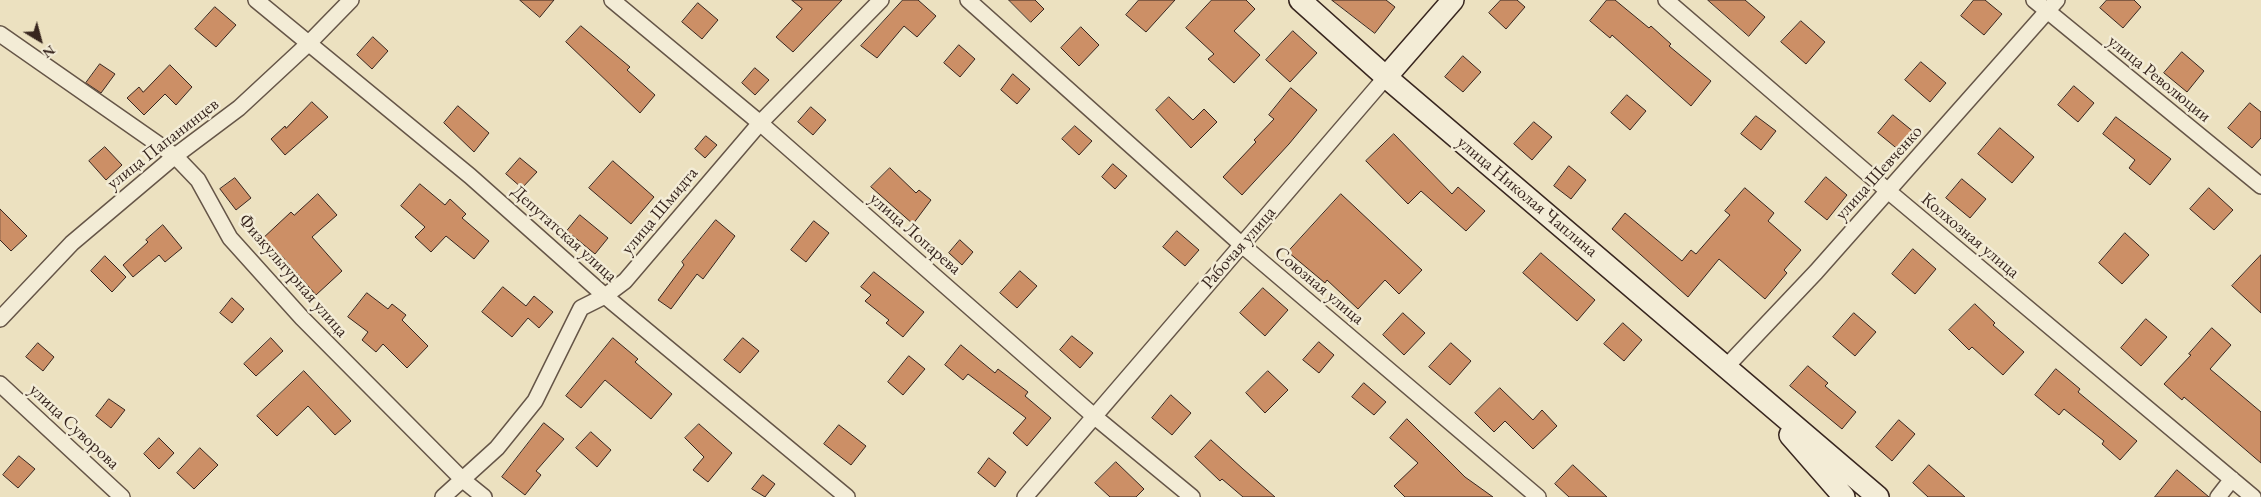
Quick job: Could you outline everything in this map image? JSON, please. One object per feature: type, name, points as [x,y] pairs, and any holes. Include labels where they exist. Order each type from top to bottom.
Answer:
[{"type":"street","name":"Депутатская улица","points":[[256,0],[470,176],[605,296],[847,497]]},
{"type":"street","name":"улица Папанинцев","points":[[0,320],[72,243],[175,156],[239,108],[308,44],[351,0]]},
{"type":"street","name":"улица Лопарева","points":[[612,0],[760,123],[1095,417],[1192,497]]},
{"type":"street","name":"улица Шмидта","points":[[443,497],[497,448],[534,401],[581,308],[605,296],[625,281],[760,123],[880,0]]},
{"type":"street","name":"Союзная улица","points":[[968,0],[1242,245],[1538,497]]},
{"type":"street","name":"улица Николая Чаплина","points":[[1300,0],[1386,77],[1755,393]]},
{"type":"street","name":"Рабочая улица","points":[[1025,497],[1453,0]]},
{"type":"street","name":"Колхозная улица","points":[[1666,0],[1888,191],[2252,497]]},
{"type":"street","name":"улица Революции","points":[[2034,0],[2052,6],[2261,186]]},
{"type":"street","name":"улица Шевченко","points":[[1726,367],[1816,272],[2052,6]]},
{"type":"street","name":"Физкультурная улица","points":[[0,34],[175,156],[198,180],[230,238],[243,253],[302,318],[463,480],[484,497]]},
{"type":"street","name":"улица Суворова","points":[[0,384],[122,497]]},
{"type":"street","points":[[1755,393],[1844,497]]},
{"type":"street","points":[[1755,393],[1878,497]]},
{"type":"street","points":[[2218,497],[2232,480]]},
{"type":"building","points":[[520,0],[554,0],[540,17]]},
{"type":"building","points":[[792,0],[842,0],[793,52],[776,37],[802,9]]},
{"type":"building","points":[[903,0],[918,0],[936,16],[917,37],[904,26],[877,58],[861,46]]},
{"type":"building","points":[[1009,0],[1035,0],[1044,9],[1031,22]]},
{"type":"building","points":[[1139,0],[1175,0],[1146,32],[1126,15]]},
{"type":"building","points":[[1212,0],[1246,0],[1255,9],[1234,31],[1260,55],[1234,83],[1208,59],[1214,54],[1186,28]]},
{"type":"building","points":[[1332,0],[1386,0],[1395,7],[1375,33]]},
{"type":"building","points":[[1501,0],[1517,0],[1525,7],[1506,29],[1489,13]]},
{"type":"building","points":[[1607,0],[1615,0],[1649,28],[1651,26],[1671,44],[1669,46],[1711,81],[1691,106],[1612,35],[1610,38],[1590,21]]},
{"type":"building","points":[[1708,0],[1745,0],[1765,17],[1749,36]]},
{"type":"building","points":[[1974,0],[1985,0],[2002,14],[1984,35],[1961,16]]},
{"type":"building","points":[[2107,0],[2134,0],[2141,7],[2123,28],[2100,8]]},
{"type":"building","points":[[698,3],[718,20],[702,39],[682,22]]},
{"type":"building","points":[[215,7],[236,25],[216,47],[195,29]]},
{"type":"building","points":[[1801,21],[1825,42],[1806,64],[1781,42]]},
{"type":"building","points":[[581,26],[630,67],[627,70],[655,95],[640,113],[566,42]]},
{"type":"building","points":[[1081,27],[1099,45],[1079,66],[1061,48]]},
{"type":"building","points":[[1293,31],[1317,53],[1290,82],[1266,60]]},
{"type":"building","points":[[373,37],[388,51],[372,69],[357,55]]},
{"type":"building","points":[[959,45],[975,59],[960,77],[944,63]]},
{"type":"building","points":[[2182,52],[2204,71],[2187,92],[2164,73]]},
{"type":"building","points":[[1463,56],[1481,72],[1463,92],[1445,77]]},
{"type":"building","points":[[1921,62],[1946,83],[1930,102],[1905,80]]},
{"type":"building","points":[[100,64],[115,74],[101,93],[86,83]]},
{"type":"building","points":[[170,65],[192,87],[176,105],[165,94],[144,115],[127,98],[139,87],[143,92]]},
{"type":"building","points":[[755,68],[769,80],[755,95],[742,83]]},
{"type":"building","points":[[1013,74],[1030,89],[1017,104],[1001,90]]},
{"type":"building","points":[[2074,86],[2094,103],[2078,122],[2058,105]]},
{"type":"building","points":[[1291,88],[1317,110],[1242,195],[1223,177],[1256,142],[1254,140],[1274,119],[1269,115]]},
{"type":"building","points":[[1627,95],[1646,111],[1630,130],[1611,113]]},
{"type":"building","points":[[1169,97],[1193,120],[1204,109],[1217,122],[1191,148],[1156,110]]},
{"type":"building","points":[[312,102],[328,117],[285,155],[271,139],[285,126],[286,128]]},
{"type":"building","points":[[2250,103],[2261,112],[2261,138],[2252,148],[2228,128]]},
{"type":"building","points":[[458,106],[489,133],[474,152],[444,123]]},
{"type":"building","points":[[811,107],[826,120],[813,135],[798,122]]},
{"type":"building","points":[[1893,115],[1915,133],[1900,151],[1878,133]]},
{"type":"building","points":[[1756,116],[1776,131],[1761,150],[1741,134]]},
{"type":"building","points":[[2116,117],[2171,159],[2150,185],[2129,168],[2135,160],[2103,134]]},
{"type":"building","points":[[1534,122],[1552,137],[1532,160],[1514,144]]},
{"type":"building","points":[[1075,126],[1092,141],[1079,155],[1062,139]]},
{"type":"building","points":[[2000,128],[2034,157],[2012,183],[1978,154]]},
{"type":"building","points":[[1394,134],[1452,194],[1458,187],[1485,211],[1466,231],[1421,191],[1408,204],[1366,161]]},
{"type":"building","points":[[706,136],[717,145],[705,158],[695,149]]},
{"type":"building","points":[[105,147],[122,165],[106,180],[89,161]]},
{"type":"building","points":[[520,158],[537,172],[522,188],[506,174]]},
{"type":"building","points":[[613,161],[654,197],[631,224],[589,188]]},
{"type":"building","points":[[1113,164],[1127,176],[1115,189],[1102,177]]},
{"type":"building","points":[[1569,166],[1586,180],[1571,199],[1554,186]]},
{"type":"building","points":[[890,168],[916,193],[919,190],[931,200],[913,224],[871,187]]},
{"type":"building","points":[[1826,177],[1847,195],[1827,220],[1805,202]]},
{"type":"building","points":[[235,178],[251,198],[236,210],[220,189]]},
{"type":"building","points":[[1962,179],[1986,199],[1970,218],[1946,198]]},
{"type":"building","points":[[420,184],[445,205],[450,199],[466,214],[462,218],[489,241],[474,259],[446,236],[431,252],[415,237],[425,227],[401,206]]},
{"type":"building","points":[[1745,188],[1774,213],[1768,221],[1801,250],[1784,270],[1787,273],[1765,299],[1719,259],[1688,297],[1612,229],[1625,213],[1682,261],[1691,250],[1696,254],[1730,215],[1725,211]]},
{"type":"building","points":[[2209,188],[2233,210],[2214,230],[2190,209]]},
{"type":"building","points":[[318,194],[337,215],[312,237],[342,271],[316,295],[279,253],[275,256],[261,240],[291,212],[294,215]]},
{"type":"building","points":[[1341,194],[1422,270],[1399,294],[1385,280],[1358,309],[1327,280],[1325,283],[1288,252]]},
{"type":"building","points":[[0,209],[27,236],[11,251],[0,240]]},
{"type":"building","points":[[580,215],[608,238],[595,254],[567,231]]},
{"type":"building","points":[[716,220],[735,236],[703,279],[697,274],[671,309],[658,300],[684,265],[682,262]]},
{"type":"building","points":[[814,221],[829,233],[806,262],[791,250]]},
{"type":"building","points":[[163,225],[182,248],[165,262],[159,255],[133,277],[123,265]]},
{"type":"building","points":[[1177,231],[1199,250],[1185,266],[1163,247]]},
{"type":"building","points":[[2125,233],[2149,255],[2122,284],[2099,263]]},
{"type":"building","points":[[960,240],[973,252],[962,265],[949,253]]},
{"type":"building","points":[[1913,249],[1936,269],[1915,294],[1892,274]]},
{"type":"building","points":[[1541,253],[1595,300],[1577,321],[1523,273]]},
{"type":"building","points":[[2261,255],[2261,313],[2232,286]]},
{"type":"building","points":[[105,256],[126,277],[112,292],[91,271]]},
{"type":"building","points":[[1020,271],[1037,286],[1017,308],[1000,293]]},
{"type":"building","points":[[874,272],[924,312],[903,337],[886,323],[889,320],[865,301],[871,295],[861,287]]},
{"type":"building","points":[[503,287],[526,306],[534,296],[553,312],[539,328],[528,318],[512,337],[482,312]]},
{"type":"building","points":[[1263,288],[1288,310],[1265,336],[1240,313]]},
{"type":"building","points":[[367,293],[388,309],[392,304],[406,315],[402,320],[428,346],[407,368],[383,344],[376,352],[362,340],[368,332],[348,317]]},
{"type":"building","points":[[232,298],[244,309],[232,323],[220,313]]},
{"type":"building","points":[[1975,304],[1995,323],[1993,325],[2024,352],[2003,375],[1972,347],[1969,350],[1949,330]]},
{"type":"building","points":[[1403,313],[1425,333],[1404,355],[1383,335]]},
{"type":"building","points":[[1854,313],[1876,332],[1855,356],[1833,337]]},
{"type":"building","points":[[2146,319],[2167,337],[2141,366],[2121,348]]},
{"type":"building","points":[[1623,323],[1642,340],[1624,361],[1604,344]]},
{"type":"building","points":[[2212,328],[2231,345],[2210,369],[2261,412],[2261,463],[2184,397],[2182,400],[2164,384],[2191,355],[2189,354]]},
{"type":"building","points":[[1072,336],[1093,353],[1080,368],[1060,350]]},
{"type":"building","points":[[271,338],[283,351],[256,376],[244,364]]},
{"type":"building","points":[[613,338],[638,359],[635,362],[672,394],[651,419],[605,380],[581,408],[566,396]]},
{"type":"building","points":[[743,338],[759,351],[740,373],[724,360]]},
{"type":"building","points":[[1319,342],[1334,355],[1319,373],[1303,360]]},
{"type":"building","points":[[38,343],[54,357],[43,371],[26,357]]},
{"type":"building","points":[[1451,343],[1471,361],[1450,385],[1429,367]]},
{"type":"building","points":[[961,345],[995,373],[998,369],[1028,392],[1025,396],[1051,418],[1027,446],[1013,433],[1026,418],[968,374],[963,380],[945,365]]},
{"type":"building","points":[[909,356],[925,369],[903,395],[888,382]]},
{"type":"building","points":[[1808,366],[1828,383],[1825,386],[1856,412],[1842,429],[1790,386]]},
{"type":"building","points":[[2056,369],[2080,389],[2078,392],[2137,441],[2120,460],[2102,444],[2104,441],[2064,409],[2059,415],[2035,395]]},
{"type":"building","points":[[304,371],[351,421],[335,435],[308,406],[277,436],[257,416]]},
{"type":"building","points":[[1268,371],[1288,390],[1265,413],[1246,393]]},
{"type":"building","points":[[1364,383],[1386,402],[1374,415],[1352,397]]},
{"type":"building","points":[[1500,388],[1533,420],[1542,410],[1557,426],[1533,449],[1505,421],[1494,432],[1475,413]]},
{"type":"building","points":[[1171,395],[1191,413],[1172,435],[1152,418]]},
{"type":"building","points":[[109,399],[125,410],[111,428],[96,416]]},
{"type":"building","points":[[1407,419],[1465,477],[1493,497],[1405,497],[1394,486],[1418,463],[1390,438]]},
{"type":"building","points":[[1899,420],[1915,434],[1892,461],[1876,447]]},
{"type":"building","points":[[544,423],[564,439],[536,471],[541,475],[525,495],[502,477]]},
{"type":"building","points":[[699,424],[732,453],[708,482],[693,470],[704,457],[685,438]]},
{"type":"building","points":[[839,425],[866,446],[851,465],[824,444]]},
{"type":"building","points":[[591,432],[611,450],[597,467],[576,448]]},
{"type":"building","points":[[159,438],[174,453],[159,469],[144,454]]},
{"type":"building","points":[[1211,440],[1275,497],[1243,497],[1222,479],[1220,481],[1195,457]]},
{"type":"building","points":[[200,448],[218,465],[194,489],[177,473]]},
{"type":"building","points":[[19,456],[35,469],[18,488],[3,475]]},
{"type":"building","points":[[989,458],[1006,472],[995,487],[978,473]]},
{"type":"building","points":[[1116,462],[1144,489],[1136,497],[1110,497],[1095,483]]},
{"type":"building","points":[[1573,465],[1607,497],[1569,497],[1555,484]]},
{"type":"building","points":[[1929,465],[1965,497],[1928,497],[1913,483]]},
{"type":"building","points":[[2177,470],[2209,497],[2155,497]]},
{"type":"building","points":[[763,475],[775,484],[765,497],[752,489]]}]
